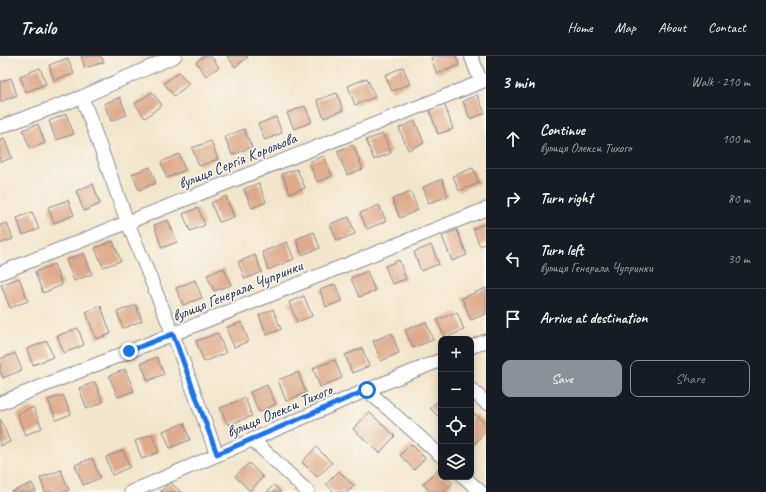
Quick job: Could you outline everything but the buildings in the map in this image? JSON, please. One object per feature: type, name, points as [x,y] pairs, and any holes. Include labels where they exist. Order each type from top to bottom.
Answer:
[{"type":"street","points":[[0,127],[82,97],[175,56]]},
{"type":"street","points":[[471,56],[484,81]]},
{"type":"street","name":"вулиця Сергія Корольова","points":[[0,273],[127,221],[484,81]]},
{"type":"street","points":[[82,97],[127,221],[173,334],[217,454]]},
{"type":"street","name":"вулиця Генерала Чупринки","points":[[0,403],[486,209]]},
{"type":"street","points":[[474,346],[486,340]]},
{"type":"street","name":"вулиця Олекси Тихого","points":[[131,492],[367,390],[438,361]]},
{"type":"street","points":[[367,390],[438,453]]},
{"type":"street","points":[[474,392],[486,402]]},
{"type":"street","points":[[253,440],[308,492]]},
{"type":"street","points":[[467,480],[481,492]]},
{"type":"route","points":[[129,351],[173,334],[217,454],[367,390]]}]
